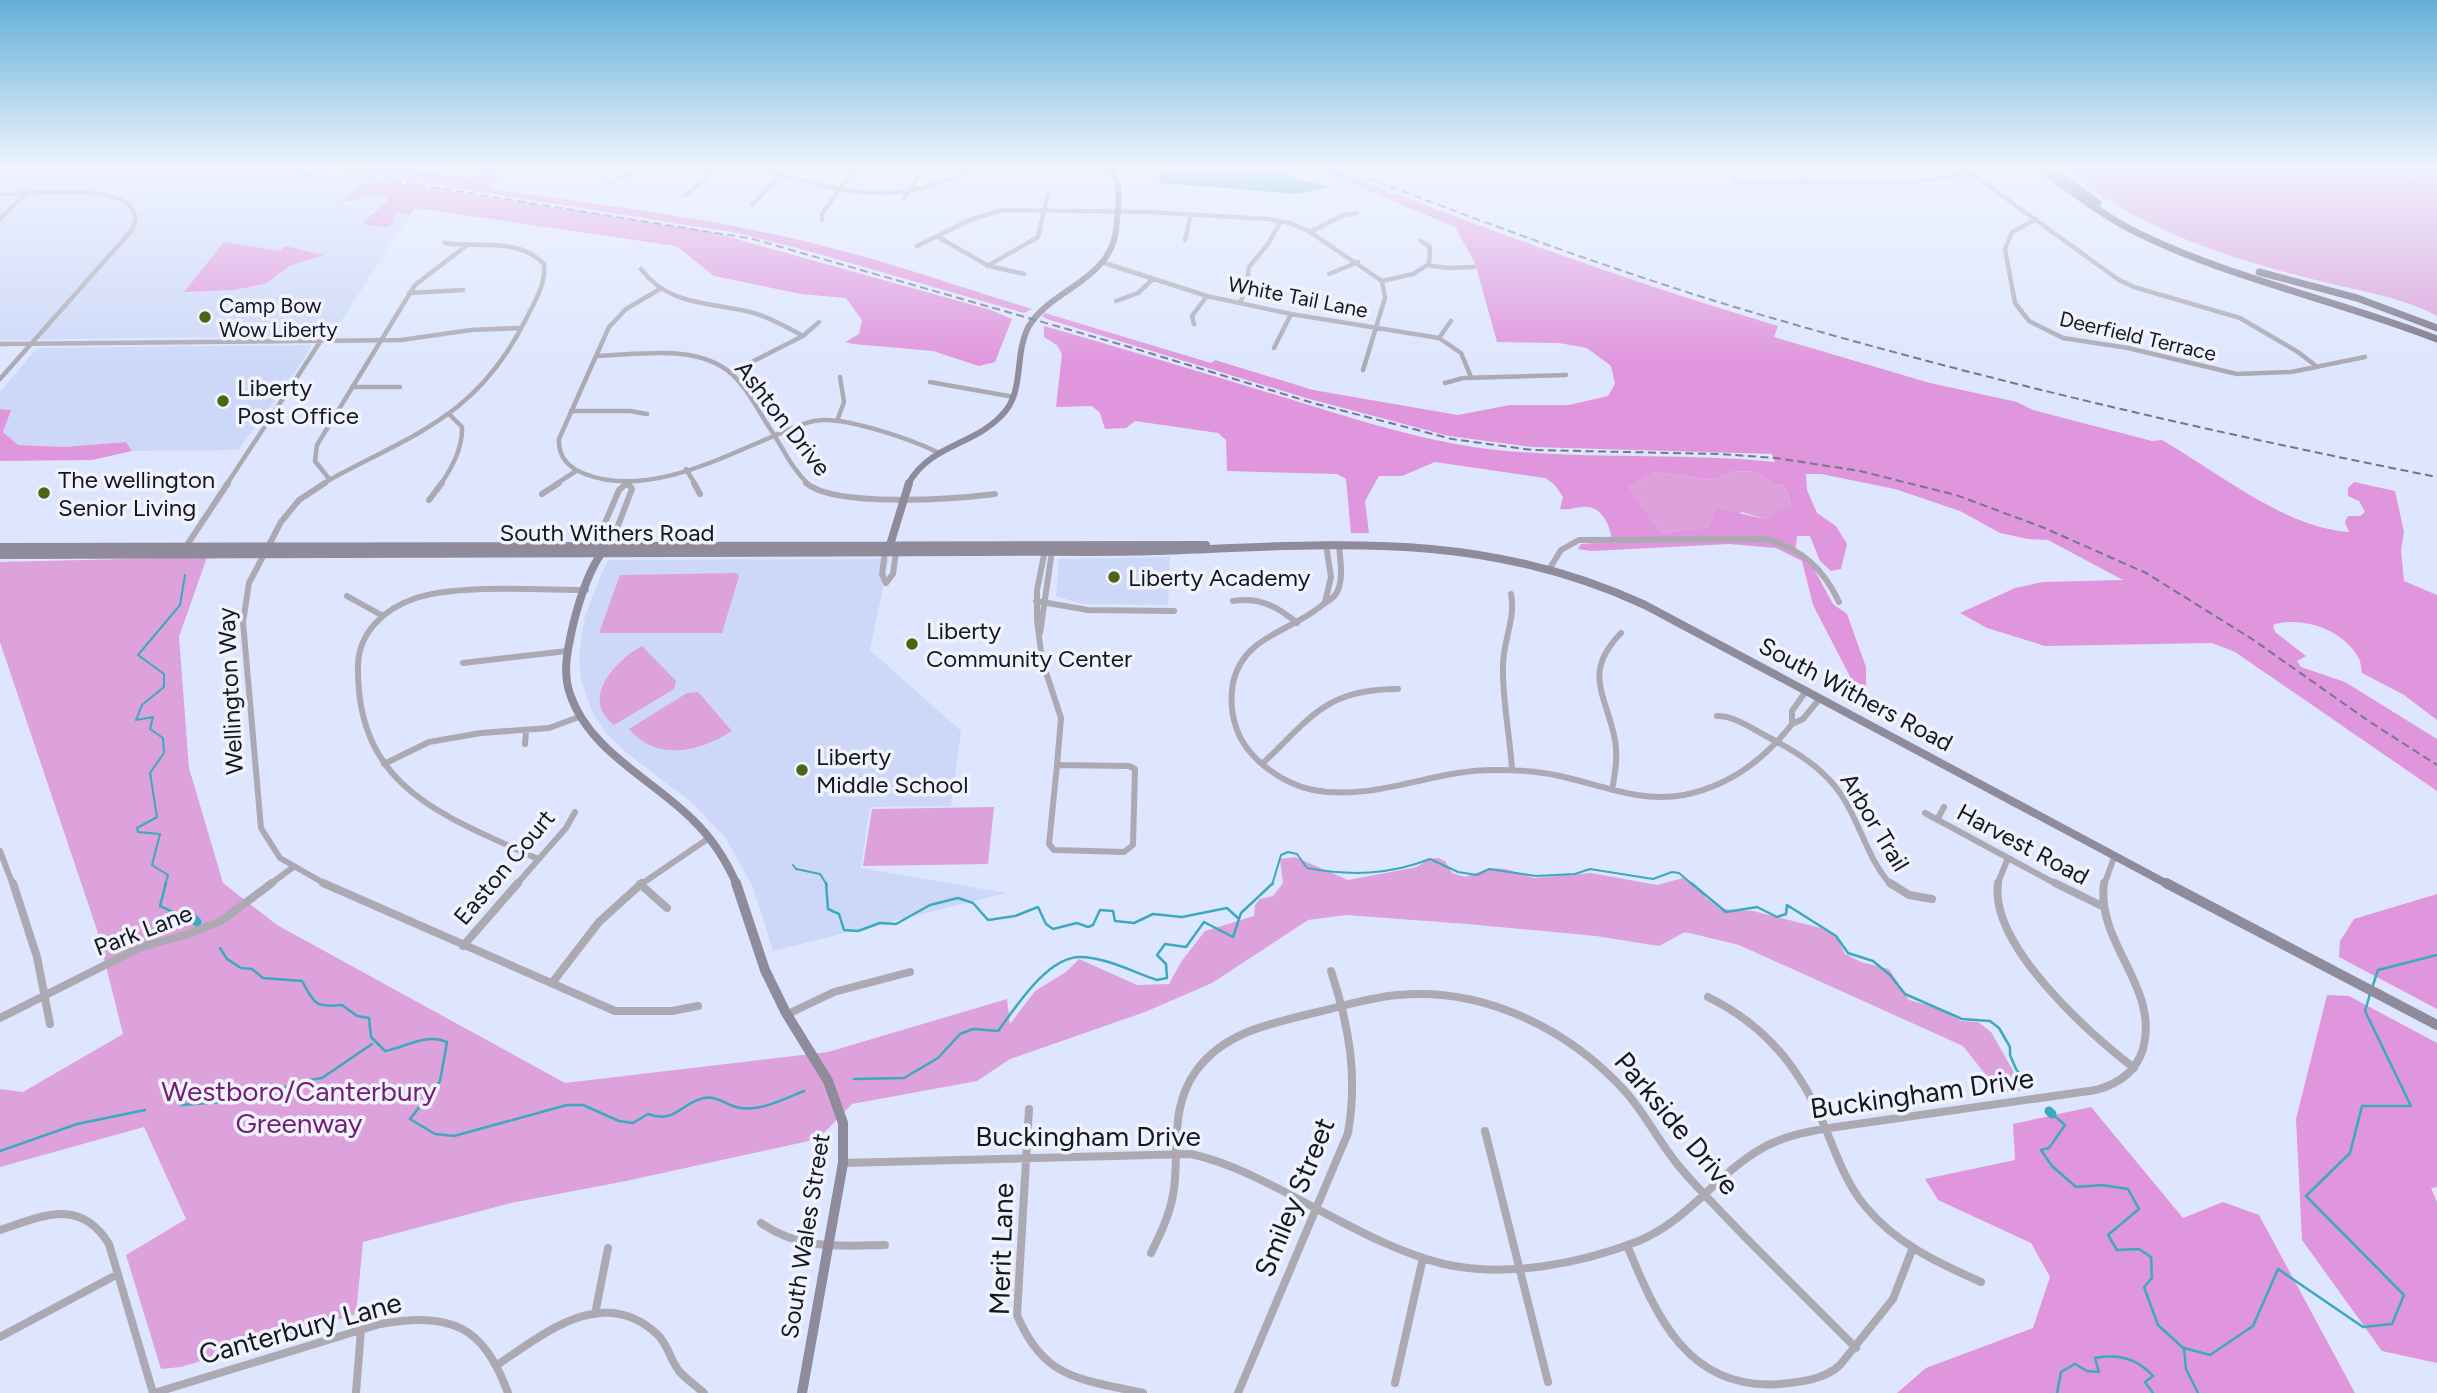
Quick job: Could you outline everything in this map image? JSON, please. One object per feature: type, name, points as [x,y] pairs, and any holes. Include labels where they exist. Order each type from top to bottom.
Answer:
[{"type":"main road","points":[[894,548],[902,498],[914,473],[937,453],[993,424],[1006,411],[1014,397],[1024,337],[1030,324],[1049,302],[1101,262],[1113,242],[1114,234]]},
{"type":"main road","points":[[2148,234],[2231,269],[2370,313],[2437,339]]},
{"type":"main road","points":[[2160,234],[2261,272],[2357,298],[2437,328]]},
{"type":"main road","name":"South Withers Road","points":[[611,544],[1197,549],[1213,546],[1339,545],[1438,548],[1550,568],[1615,592],[1682,623],[2437,1025]]},
{"type":"main road","name":"South Wales Street","points":[[611,544],[598,549],[570,632],[567,651],[568,686],[579,717],[595,739],[629,769],[670,799],[709,838],[737,883],[760,959],[838,1102],[844,1130],[843,1163],[802,1393]]},
{"type":"main road","name":"South Withers Road","points":[[0,547],[268,546],[886,552],[894,548]]},
{"type":"main road","name":"South Withers Road","points":[[0,555],[598,549]]},
{"type":"street","points":[[0,379],[128,234]]},
{"type":"street","points":[[918,246],[942,234]]},
{"type":"street","points":[[987,267],[1039,234]]},
{"type":"street","points":[[1185,240],[1186,234]]},
{"type":"street","points":[[1240,303],[1246,289],[1249,267],[1273,234]]},
{"type":"street","points":[[1313,234],[1358,262],[1382,281],[1385,298],[1363,370]]},
{"type":"street","name":"Deerfield Terrace","points":[[2011,234],[2005,249],[2015,303],[2029,321],[2063,338],[2128,348],[2237,374],[2272,375],[2365,357]]},
{"type":"street","points":[[2057,234],[2126,284],[2240,318],[2298,352],[2316,366]]},
{"type":"street","points":[[938,237],[987,267],[1008,274],[1024,274]]},
{"type":"street","points":[[1382,281],[1413,274],[1427,265],[1431,260],[1430,247],[1421,241]]},
{"type":"street","name":"Wellington Way","points":[[445,243],[515,247],[534,253],[542,260],[545,277],[491,376],[450,415],[408,441],[330,480],[292,507],[250,576],[243,600],[253,770],[261,828],[280,858],[292,868],[615,1011],[672,1011],[698,1006]]},
{"type":"street","points":[[330,480],[315,461],[314,450],[409,293],[425,275],[466,246]]},
{"type":"street","name":"White Tail Lane","points":[[1101,262],[1208,296],[1291,314],[1439,338],[1454,345],[1464,355],[1471,377]]},
{"type":"street","points":[[1329,274],[1358,262]]},
{"type":"street","points":[[1427,265],[1448,268],[1474,267]]},
{"type":"street","points":[[640,269],[660,289],[684,300],[765,317],[803,336]]},
{"type":"street","points":[[1116,301],[1138,293],[1153,279]]},
{"type":"street","points":[[660,289],[620,315],[609,327],[559,439],[558,450],[565,462],[576,471],[603,481],[653,480],[813,422],[837,421],[921,444],[937,453]]},
{"type":"street","points":[[409,293],[463,290]]},
{"type":"street","points":[[1194,324],[1192,316],[1208,296]]},
{"type":"street","points":[[1274,348],[1291,314]]},
{"type":"street","points":[[1439,338],[1451,321]]},
{"type":"street","points":[[730,373],[803,336],[819,322]]},
{"type":"street","points":[[0,344],[380,341],[484,329],[519,328]]},
{"type":"street","points":[[180,554],[320,342]]},
{"type":"street","name":"Ashton Drive","points":[[596,356],[691,357],[716,364],[730,373],[806,482],[818,492],[845,498],[957,499],[995,494]]},
{"type":"street","points":[[1445,383],[1471,377],[1566,375]]},
{"type":"street","points":[[837,421],[845,402],[839,377]]},
{"type":"street","points":[[930,383],[1014,397]]},
{"type":"street","points":[[352,387],[400,387]]},
{"type":"street","points":[[571,411],[630,411],[647,414]]},
{"type":"street","points":[[429,500],[439,491],[463,439],[462,427],[450,415]]},
{"type":"street","points":[[686,469],[700,494]]},
{"type":"street","points":[[542,494],[576,471]]},
{"type":"street","points":[[611,544],[632,489],[628,482]]},
{"type":"street","points":[[598,549],[619,490],[628,482]]},
{"type":"street","points":[[1550,568],[1555,554],[1567,544],[1579,540],[1765,539],[1786,544],[1806,554],[1827,578],[1839,602]]},
{"type":"street","points":[[1325,602],[1331,577],[1326,545]]},
{"type":"street","points":[[1339,545],[1341,569],[1338,590],[1333,598],[1316,612],[1269,635],[1255,646],[1241,662],[1231,687],[1231,711],[1245,745],[1262,764],[1298,786],[1339,795],[1365,794],[1449,773],[1512,770],[1559,776],[1640,796],[1673,796],[1708,790],[1749,768],[1778,742],[1792,724],[1802,719],[1820,698]]},
{"type":"street","points":[[886,552],[882,574],[886,583],[893,574],[894,548]]},
{"type":"street","points":[[1040,635],[1047,601],[1049,548]]},
{"type":"street","points":[[1049,548],[1036,601],[1042,660],[1061,718],[1056,765],[1049,844],[1054,850],[1124,852],[1133,845],[1135,769],[1129,766],[1056,765]]},
{"type":"street","points":[[538,859],[433,807],[395,778],[374,751],[361,715],[356,654],[365,635],[383,616],[413,599],[438,592],[586,590]]},
{"type":"street","points":[[1511,594],[1515,608],[1504,643],[1502,666],[1512,770]]},
{"type":"street","points":[[347,596],[383,616]]},
{"type":"street","points":[[1233,601],[1246,598],[1261,600],[1281,609],[1297,623]]},
{"type":"street","points":[[1036,601],[1089,610],[1174,611]]},
{"type":"street","points":[[1612,790],[1617,762],[1597,670],[1601,657],[1621,633]]},
{"type":"street","points":[[463,663],[567,651]]},
{"type":"street","points":[[1262,764],[1300,730],[1320,707],[1350,693],[1398,689]]},
{"type":"street","points":[[1792,724],[1791,711],[1806,691]]},
{"type":"street","name":"Arbor Trail","points":[[1717,716],[1728,716],[1810,762],[1831,782],[1850,808],[1872,863],[1890,886],[1914,898],[1932,899]]},
{"type":"street","points":[[384,764],[429,742],[481,733],[549,728],[579,717]]},
{"type":"street","points":[[525,744],[526,731]]},
{"type":"street","points":[[1937,820],[1944,807]]},
{"type":"street","name":"Easton Court","points":[[463,946],[566,828],[575,813]]},
{"type":"street","name":"Harvest Road","points":[[1925,813],[2079,897],[2104,907]]},
{"type":"street","points":[[552,983],[590,932],[640,884],[709,838]]},
{"type":"street","points":[[0,851],[19,897],[46,994],[50,1024]]},
{"type":"street","points":[[2008,858],[2000,876],[1998,898],[2015,946],[2090,1032],[2134,1068],[2146,1042],[2147,1015],[2143,999],[2114,939],[2104,907],[2105,878],[2115,855]]},
{"type":"street","name":"Park Lane","points":[[0,1018],[141,947],[189,934],[221,921],[292,868]]},
{"type":"street","points":[[640,884],[667,908]]},
{"type":"street","name":"Smiley Street","points":[[1238,1393],[1348,1133],[1355,1100],[1354,1060],[1342,1005],[1331,971]]},
{"type":"street","points":[[788,1014],[834,992],[911,972]]},
{"type":"street","name":"Parkside Drive","points":[[1151,1253],[1172,1203],[1175,1126],[1182,1095],[1196,1070],[1216,1048],[1252,1028],[1342,1005],[1389,995],[1448,995],[1488,1003],[1539,1024],[1567,1040],[1606,1071],[1639,1108],[1681,1169],[1856,1348]]},
{"type":"street","points":[[1708,997],[1743,1014],[1788,1058],[1804,1082],[1842,1169],[1860,1200],[1883,1226],[1912,1250],[1981,1282]]},
{"type":"street","name":"Buckingham Drive","points":[[843,1163],[1191,1154],[1220,1161],[1423,1258],[1467,1268],[1519,1268],[1627,1245],[1663,1230],[1734,1167],[1772,1143],[1826,1130],[2096,1090],[2115,1084],[2134,1068]]},
{"type":"street","name":"Merit Lane","points":[[1029,1110],[1017,1315],[1023,1336],[1052,1368],[1143,1393]]},
{"type":"street","points":[[1485,1131],[1548,1382]]},
{"type":"street","points":[[0,1230],[57,1213],[78,1215],[89,1220],[105,1236],[153,1393]]},
{"type":"street","points":[[761,1223],[776,1236],[806,1245],[885,1245]]},
{"type":"street","points":[[1627,1245],[1660,1317],[1683,1348],[1704,1367],[1726,1380],[1764,1390],[1801,1387],[1833,1372],[1893,1302],[1912,1250]]},
{"type":"street","points":[[595,1314],[608,1248]]},
{"type":"street","points":[[1395,1383],[1423,1258]]},
{"type":"street","points":[[0,1337],[118,1274]]},
{"type":"street","points":[[497,1365],[551,1328],[575,1317],[618,1312],[641,1321],[660,1336],[679,1371],[704,1393]]},
{"type":"street","name":"Canterbury Lane","points":[[153,1393],[397,1321],[445,1322],[473,1336],[490,1352],[508,1393]]},
{"type":"street","points":[[356,1393],[361,1330]]},
{"type":"shaded area","points":[[0,234],[398,234],[332,335],[0,340]],"holes":[[[224,242],[280,251],[289,266],[264,284]]]},
{"type":"shaded area","points":[[594,234],[718,234],[991,310],[1012,319],[995,362],[979,366],[933,351],[853,344],[845,342],[859,334],[862,320],[846,298],[801,294],[714,276],[676,246]]},
{"type":"shaded area","points":[[741,234],[771,234],[843,251],[1032,309],[1024,313]]},
{"type":"shaded area","points":[[1459,234],[1504,234],[1665,291],[1778,326],[1774,337],[1930,383],[2017,402],[2033,410],[2152,441],[2162,440],[2252,496],[2300,520],[2324,528],[2349,532],[2345,522],[2348,516],[2360,516],[2365,512],[2359,501],[2348,496],[2348,488],[2354,482],[2395,491],[2404,532],[2401,550],[2404,581],[2437,595],[2437,720],[2404,695],[2362,673],[2359,659],[2351,647],[2332,632],[2296,622],[2273,625],[2275,632],[2306,656],[2297,661],[2301,667],[2345,682],[2437,739],[2437,791],[2235,652],[2212,643],[2045,646],[1987,628],[1960,613],[2015,588],[2043,582],[2123,580],[2048,540],[2000,533],[1960,511],[1895,489],[1821,474],[1806,474],[1807,490],[1817,513],[1836,526],[1847,544],[1841,569],[1831,571],[1820,561],[1810,536],[1797,536],[1795,551],[1813,567],[1833,604],[1847,614],[1866,667],[1866,687],[1857,690],[1813,605],[1802,561],[1776,548],[1729,544],[1591,551],[1578,549],[1581,544],[1612,542],[1610,530],[1595,509],[1560,509],[1563,497],[1554,484],[1545,478],[1435,462],[1402,476],[1379,476],[1365,501],[1369,533],[1351,533],[1346,479],[1337,474],[1227,471],[1226,440],[1218,433],[1135,421],[1126,428],[1105,429],[1100,413],[1092,406],[1056,407],[1062,354],[1057,345],[1044,337],[1044,326],[1353,419],[1449,443],[1548,454],[1699,457],[1775,462],[1772,454],[1532,447],[1449,436],[1306,398],[1042,316],[1045,313],[1211,363],[1215,360],[1313,390],[1458,415],[1510,405],[1569,405],[1608,396],[1615,384],[1611,366],[1587,348],[1559,343],[1497,342],[1475,263]],"holes":[[[1733,471],[1756,472],[1774,484],[1784,485],[1791,505],[1764,519],[1717,508],[1709,527],[1661,533],[1629,487],[1655,472],[1713,480]]]},
{"type":"shaded area","points":[[224,242],[280,251],[285,246],[324,255],[289,266],[265,284],[233,290],[184,292]]},
{"type":"shaded area","points":[[312,345],[289,382],[238,450],[132,451],[126,442],[64,447],[18,445],[3,432],[10,410],[0,409],[0,392],[37,348]]},
{"type":"shaded area","points":[[0,409],[11,410],[3,432],[18,445],[64,447],[126,442],[132,451],[92,460],[0,461]]},
{"type":"shaded area","name":"Liberty Academy","points":[[1170,557],[1168,605],[1082,604],[1056,596],[1059,559]]},
{"type":"shaded area","name":"Liberty Middle School","points":[[889,559],[870,650],[961,731],[951,806],[870,807],[861,868],[1006,893],[773,951],[753,887],[725,837],[691,802],[628,754],[606,733],[592,711],[581,680],[579,654],[585,616],[606,563],[610,560]]},
{"type":"shaded area","points":[[2437,894],[2437,1009],[2339,957],[2340,941],[2354,919]]},
{"type":"shaded area","points":[[2327,995],[2349,996],[2437,1043],[2437,1187],[2431,1188],[2437,1202],[2437,1363],[2382,1351],[2302,1240],[2296,1119]]},
{"type":"shaded area","points":[[2091,1107],[2183,1218],[2223,1202],[2259,1215],[2355,1393],[1897,1393],[1926,1368],[2033,1328],[2050,1277],[2031,1243],[1938,1200],[1925,1179],[2015,1160],[2013,1124]]},
{"type":"green space","points":[[2175,234],[2437,234],[2437,316],[2395,299],[2252,263]]},
{"type":"green space","points":[[1733,471],[1756,472],[1774,484],[1784,485],[1791,506],[1764,519],[1742,512],[1710,527],[1661,533],[1629,487],[1655,472],[1713,480]]},
{"type":"green space","name":"Westboro/Canterbury Greenway","points":[[207,557],[179,637],[189,768],[223,883],[277,925],[565,1083],[828,1052],[1007,999],[1010,1024],[1035,991],[1066,972],[1079,959],[1137,985],[1169,984],[1181,962],[1205,931],[1254,916],[1255,905],[1260,899],[1273,896],[1283,883],[1280,859],[1295,857],[1348,880],[1417,867],[1428,859],[1438,858],[1445,861],[1452,873],[1465,877],[1490,868],[1506,869],[1534,878],[1591,873],[1657,885],[1683,878],[1695,884],[1706,898],[1720,909],[1753,911],[1821,928],[1837,938],[1845,954],[1861,962],[1889,969],[1909,1000],[1939,1008],[1961,1021],[1978,1022],[1991,1032],[2024,1090],[2000,1093],[1963,1046],[1739,945],[1685,932],[1659,946],[1596,936],[1346,915],[1308,920],[1212,983],[1145,1012],[1010,1059],[977,1081],[852,1104],[818,1139],[511,1203],[363,1242],[356,1314],[181,1367],[161,1369],[126,1255],[186,1219],[144,1127],[0,1167],[0,1089],[23,1092],[123,1034],[97,930],[0,642],[0,562]]},
{"type":"green space","points":[[736,573],[739,576],[722,633],[599,633],[620,575]]},
{"type":"green space","points":[[642,646],[676,681],[674,689],[614,725],[604,715],[600,704],[601,692],[612,670]]},
{"type":"green space","points":[[698,692],[732,731],[692,748],[665,750],[640,739],[629,729],[687,693]]},
{"type":"green space","points":[[994,807],[988,864],[863,866],[872,809]]},
{"type":"waterway","points":[[165,885],[168,875],[152,865],[160,834],[138,832],[137,828],[157,817],[150,773],[164,753],[163,738],[150,729],[153,717],[136,720],[142,705],[164,687],[164,674],[138,655],[180,605],[185,575]]},
{"type":"waterway","points":[[1272,884],[1281,855],[1288,852],[1297,854],[1307,868],[1339,872],[1384,871],[1430,859],[1458,872],[1477,875],[1489,869],[1536,876],[1575,874],[1590,869],[1653,879],[1672,872],[1679,873],[1693,885]]},
{"type":"waterway","points":[[793,865],[796,869],[820,874],[826,883]]},
{"type":"waterway","points":[[166,883],[160,906],[175,913],[188,913]]},
{"type":"waterway","points":[[826,883],[828,909],[839,914],[844,930],[858,931],[880,923],[896,924],[930,905],[958,898],[973,903],[988,920],[1015,916],[1038,907],[1046,924],[1053,929],[1077,923],[1088,927],[1093,925],[1100,910],[1113,911],[1115,921],[1134,923],[1153,914],[1182,917],[1227,908],[1239,919]]},
{"type":"waterway","points":[[1691,883],[1726,912],[1757,907],[1777,917],[1786,914],[1787,905],[1836,936],[1848,953],[1873,961],[1890,975],[1905,994],[1962,1019],[1990,1021],[1999,1028],[2010,1047],[2010,1055],[2016,1069],[2028,1085]]},
{"type":"waterway","points":[[1239,919],[1241,913],[1272,884]]},
{"type":"waterway","points":[[188,913],[197,922]]},
{"type":"waterway","points":[[854,1079],[904,1078],[938,1058],[960,1034],[973,1029],[998,1031],[1033,985],[1056,965],[1068,959],[1099,959],[1157,980],[1167,978],[1166,964],[1157,955],[1165,944],[1186,947],[1204,922],[1233,937],[1239,919]]},
{"type":"waterway","points":[[220,948],[227,959],[241,968],[252,969],[263,978],[302,981],[317,1003],[326,1006],[342,1005],[357,1016],[369,1018],[371,1037],[385,1051],[424,1040],[447,1042],[440,1081],[410,1119],[435,1134],[454,1136],[567,1105],[583,1105],[619,1121],[633,1123],[648,1114],[672,1115],[704,1098],[713,1098],[740,1108],[756,1108],[804,1091]]},
{"type":"waterway","points":[[2373,985],[2378,970],[2437,955]]},
{"type":"waterway","points":[[2184,1348],[2210,1355],[2253,1326],[2278,1269],[2363,1327],[2392,1324],[2404,1295],[2306,1196],[2350,1153],[2362,1106],[2411,1106],[2365,1011],[2370,994]]},
{"type":"waterway","points":[[181,1105],[237,1101],[271,1093],[298,1082],[322,1078],[372,1044]]},
{"type":"waterway","points":[[0,1151],[77,1124],[145,1110]]},
{"type":"waterway","points":[[2049,1111],[2052,1114]]},
{"type":"waterway","points":[[2052,1114],[2065,1125],[2049,1148],[2041,1150],[2052,1166],[2076,1187],[2102,1185],[2128,1189],[2139,1209],[2108,1235],[2117,1250],[2139,1249],[2151,1257],[2152,1278],[2144,1287],[2158,1325],[2183,1348]]},
{"type":"waterway","points":[[2184,1349],[2186,1369],[2198,1393]]},
{"type":"waterway","points":[[2057,1393],[2061,1372],[2075,1364],[2087,1371],[2099,1372],[2095,1358],[2112,1357],[2134,1361],[2147,1370],[2153,1376],[2145,1382],[2153,1393]]},
{"type":"railway","points":[[722,234],[753,239],[1133,348],[1313,403],[1452,439],[1532,450],[1720,454],[1776,458],[1860,471],[1956,495],[2042,527],[2146,573],[2252,639],[2370,722],[2437,765]]},
{"type":"railway","points":[[1516,234],[1748,311],[1919,359],[2091,402],[2437,477]]},
{"type":"place","name":"Camp Bow Wow Liberty","points":[[205,317]]},
{"type":"place","name":"Liberty Post Office","points":[[223,401]]},
{"type":"place","name":"The wellington Senior Living","points":[[44,493]]},
{"type":"place","name":"Liberty Academy","points":[[1114,577]]},
{"type":"place","name":"Liberty Community Center","points":[[912,644]]},
{"type":"place","name":"Liberty Middle School","points":[[802,770]]}]
